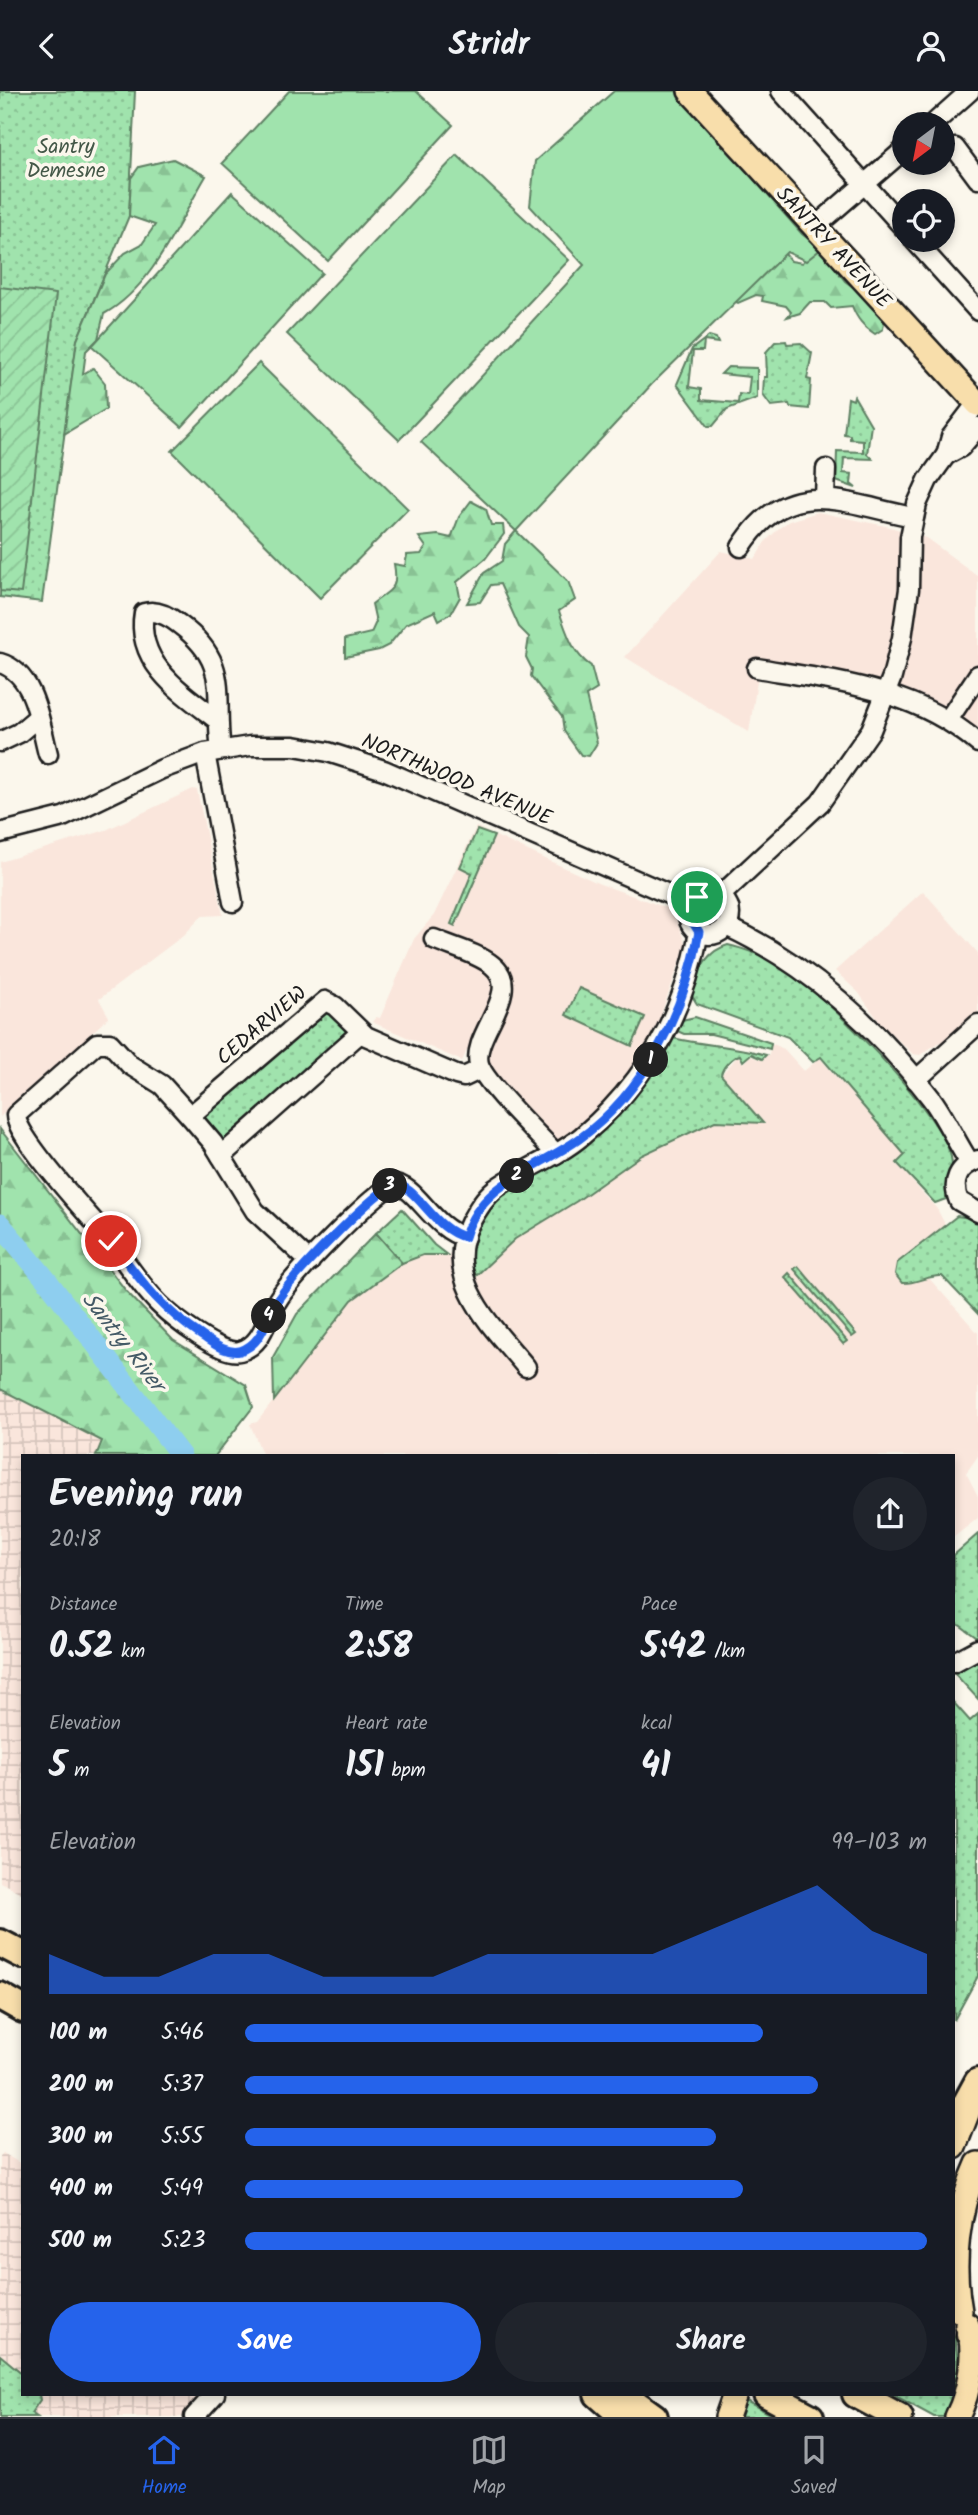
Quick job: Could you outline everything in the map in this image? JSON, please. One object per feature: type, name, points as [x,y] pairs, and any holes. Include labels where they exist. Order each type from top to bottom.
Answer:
[{"type":"highway","points":[[0,1943],[21,1954]]},
{"type":"highway","points":[[0,1987],[21,1998]]},
{"type":"highway","points":[[0,1996],[21,2008]]},
{"type":"highway","points":[[955,2124],[978,2082]]},
{"type":"highway","points":[[600,2396],[624,2417]]},
{"type":"highway","points":[[625,2396],[654,2417]]},
{"type":"highway","points":[[770,2396],[810,2417]]},
{"type":"highway","points":[[860,2396],[899,2417]]},
{"type":"main road","name":"SANTRY AVENUE","points":[[690,91],[978,403]]},
{"type":"main road","points":[[955,2145],[978,2089]]},
{"type":"main road","points":[[955,2267],[958,2234],[978,2164]]},
{"type":"main road","points":[[955,2282],[966,2323],[961,2409]]},
{"type":"street","points":[[781,91],[892,215]]},
{"type":"street","points":[[947,112],[971,91]]},
{"type":"street","points":[[956,149],[978,179]]},
{"type":"street","points":[[816,226],[892,160]]},
{"type":"street","points":[[925,252],[978,311]]},
{"type":"street","points":[[720,896],[801,823],[832,789],[871,730],[887,693],[906,617],[914,517],[928,480],[946,455],[951,437],[978,403]]},
{"type":"street","points":[[946,455],[961,447],[978,427]]},
{"type":"street","points":[[825,497],[826,469]]},
{"type":"street","points":[[741,547],[760,523],[775,511],[803,499],[825,497],[914,517]]},
{"type":"street","points":[[216,719],[188,701],[162,674],[142,627],[144,613],[153,610],[172,619],[206,650],[215,668],[221,693],[213,752],[233,902]]},
{"type":"street","points":[[0,663],[23,678],[48,754]]},
{"type":"street","points":[[757,668],[887,693],[948,720],[978,743]]},
{"type":"street","points":[[948,720],[978,675]]},
{"type":"street","points":[[0,742],[19,733],[38,717]]},
{"type":"street","name":"NORTHWOOD AVENUE","points":[[0,833],[63,817],[162,769],[213,752],[282,745],[319,749],[356,759],[691,904]]},
{"type":"street","points":[[705,894],[720,896],[730,910],[726,926],[715,935],[699,932],[689,916],[691,904],[705,894]]},
{"type":"street","points":[[726,926],[777,954],[824,987],[876,1036],[916,1080],[974,1162],[958,1175],[956,1193],[965,1207],[978,1212]]},
{"type":"street","points":[[526,1367],[470,1297],[462,1262],[465,1237],[476,1212],[489,1195],[580,1138],[620,1101],[649,1063],[678,1005],[699,932]]},
{"type":"street","points":[[434,939],[490,964],[500,975],[501,996],[479,1048],[481,1069],[556,1154]]},
{"type":"street","name":"CEDARVIEW","points":[[190,1116],[322,1002],[335,1006],[360,1033],[456,1075],[464,1077],[481,1069]]},
{"type":"street","points":[[916,1080],[978,1024]]},
{"type":"street","points":[[221,1156],[360,1033]]},
{"type":"street","points":[[310,1262],[255,1211],[221,1156],[190,1116],[155,1080],[130,1065],[110,1043],[100,1041],[23,1106],[15,1120],[42,1160],[111,1241],[149,1294],[171,1315],[217,1346],[239,1351],[256,1341],[281,1295],[310,1262],[393,1184],[406,1188],[448,1232],[465,1237]]},
{"type":"street","points":[[955,1661],[978,1649]]},
{"type":"street","points":[[194,2417],[213,2396]]},
{"type":"shaded area","points":[[818,512],[890,527],[926,538],[978,576],[978,732],[963,719],[910,694],[760,663],[749,732],[625,657],[721,551],[755,559],[765,542],[778,529],[789,521]]},
{"type":"shaded area","points":[[193,789],[197,790],[223,915],[202,916],[184,935],[99,999],[109,1017],[0,1117],[0,862],[106,830]]},
{"type":"shaded area","points":[[476,827],[600,884],[672,910],[686,945],[645,1058],[593,1118],[560,1140],[545,1133],[489,1073],[483,1061],[502,1016],[486,1009],[462,1061],[372,1022],[376,1017],[380,1018],[414,939],[434,915]]},
{"type":"shaded area","points":[[923,891],[978,953],[978,1014],[954,1039],[938,1043],[920,1055],[913,1054],[881,1024],[858,992],[835,971]]},
{"type":"shaded area","points":[[771,1043],[784,1049],[804,1071],[820,1058],[905,1155],[896,1163],[937,1209],[946,1226],[909,1256],[978,1333],[978,1456],[966,1473],[978,1496],[978,1518],[955,1536],[955,1454],[262,1454],[250,1424],[257,1422],[352,1300],[395,1267],[423,1255],[447,1255],[456,1250],[476,1276],[515,1239],[577,1201],[642,1155],[715,1121],[762,1123],[721,1075],[738,1056],[743,1063],[750,1056],[762,1060],[769,1054]]},
{"type":"shaded area","points":[[0,1389],[103,1441],[97,1454],[21,1454],[21,1893],[0,1882]]},
{"type":"shaded area","points":[[3,2153],[21,2164],[21,2396],[213,2396],[194,2417],[0,2417],[0,2156]]},
{"type":"green space","name":"Santry Demesne","points":[[0,91],[135,91],[129,216],[77,340],[42,602],[0,597]]},
{"type":"green space","points":[[289,91],[416,91],[453,125],[328,261],[222,163]]},
{"type":"green space","points":[[614,91],[676,91],[802,234],[821,249],[806,261],[787,252],[652,384],[516,531],[421,442],[584,265],[530,206],[535,161]]},
{"type":"green space","points":[[457,155],[569,260],[399,440],[287,334]]},
{"type":"green space","points":[[173,159],[206,176],[163,253],[137,288],[104,314],[98,339],[86,351],[83,374],[93,368],[105,383],[106,409],[64,434],[77,340],[105,274],[125,253],[142,244],[155,225],[129,216],[131,178],[139,167]]},
{"type":"green space","points":[[232,192],[322,273],[182,427],[92,346]]},
{"type":"green space","points":[[779,247],[791,261],[802,263],[807,254],[819,247],[845,281],[868,298],[884,322],[883,329],[875,334],[858,318],[852,306],[831,308],[825,302],[810,302],[800,313],[787,317],[791,312],[786,306],[762,301],[763,296],[756,295],[738,303],[724,296]]},
{"type":"green space","points":[[0,287],[56,294],[21,593],[0,591]]},
{"type":"green space","points":[[709,336],[716,338],[718,343],[704,341],[703,351],[693,351],[689,387],[701,389],[701,400],[738,403],[739,394],[748,395],[750,377],[721,374],[728,367],[757,368],[757,398],[727,409],[713,426],[708,426],[677,384],[692,349]]},
{"type":"green space","points":[[786,341],[787,344],[801,343],[812,353],[807,379],[811,380],[809,409],[790,407],[789,404],[771,406],[763,395],[764,377],[767,377],[766,352],[775,342]]},
{"type":"green space","points":[[259,363],[408,509],[320,598],[172,451]]},
{"type":"green space","points":[[854,396],[871,425],[867,454],[872,459],[844,458],[843,473],[852,474],[851,484],[856,488],[836,481],[837,451],[863,452],[863,440],[850,439],[850,435],[844,434],[848,398],[853,400]]},
{"type":"green space","points":[[471,501],[486,509],[491,525],[503,525],[504,534],[485,559],[457,582],[460,597],[451,613],[439,620],[435,611],[406,624],[389,645],[379,650],[345,657],[345,639],[371,633],[376,622],[372,604],[392,589],[395,580],[394,564],[405,566],[407,555],[421,554],[426,547],[419,537],[438,535],[451,538],[459,517]]},
{"type":"green space","points":[[516,531],[568,581],[575,600],[559,611],[575,649],[591,666],[597,689],[586,696],[597,743],[589,756],[581,755],[564,731],[562,717],[531,676],[532,669],[526,657],[529,637],[519,627],[500,584],[491,585],[480,602],[467,603],[484,573],[502,561],[505,544]]},
{"type":"green space","points":[[477,830],[494,836],[455,926],[451,924],[472,873],[460,867]]},
{"type":"green space","points":[[728,945],[770,960],[801,980],[851,1026],[904,1083],[943,1137],[951,1157],[952,1173],[946,1199],[935,1203],[897,1163],[905,1155],[821,1057],[813,1062],[788,1037],[697,1004],[691,994],[699,971],[714,952]]},
{"type":"green space","points":[[579,988],[645,1017],[632,1046],[566,1015]]},
{"type":"green space","points":[[327,1008],[349,1035],[222,1142],[201,1118],[202,1114]]},
{"type":"green space","points":[[695,1017],[771,1043],[770,1049],[711,1034],[684,1034],[675,1030],[682,1020]]},
{"type":"green space","points":[[673,1038],[766,1055],[762,1059],[751,1054],[743,1061],[740,1055],[737,1056],[725,1066],[721,1075],[763,1123],[715,1121],[642,1155],[577,1201],[515,1239],[476,1276],[471,1264],[472,1241],[485,1210],[496,1199],[564,1159],[615,1116],[639,1089]]},
{"type":"green space","points":[[0,1129],[127,1292],[173,1340],[246,1385],[253,1407],[217,1454],[97,1454],[102,1441],[0,1389]]},
{"type":"green space","points":[[402,1209],[434,1245],[447,1255],[423,1255],[402,1263],[376,1233]]},
{"type":"green space","points":[[957,1216],[978,1219],[978,1314],[942,1276],[902,1283],[895,1274],[897,1263]]},
{"type":"green space","points":[[376,1233],[402,1263],[352,1300],[274,1401],[273,1357],[297,1314]]},
{"type":"green space","points":[[798,1266],[856,1334],[852,1337],[794,1269]]},
{"type":"green space","points":[[789,1273],[847,1341],[843,1344],[785,1277]]},
{"type":"green space","points":[[978,1534],[978,1637],[955,1622],[955,1554]]},
{"type":"green space","points":[[978,1660],[978,1699],[955,1674]]},
{"type":"green space","points":[[955,1704],[970,1721],[978,1714],[978,1976],[955,2018]]},
{"type":"green space","points":[[955,2340],[956,2346],[955,2387]]},
{"type":"green space","points":[[0,2355],[21,2372],[21,2396],[39,2396],[40,2400],[31,2413],[37,2417],[0,2417]]},
{"type":"green space","points":[[896,2396],[953,2396],[947,2417],[934,2417]]},
{"type":"green space","points":[[746,2401],[776,2417],[738,2417]]},
{"type":"waterway","name":"Santry River","points":[[0,1224],[49,1283],[179,1454]]},
{"type":"route","points":[[111,1241],[135,1277],[162,1307],[217,1346],[234,1352],[256,1341],[281,1295],[310,1262],[393,1184],[406,1188],[448,1232],[465,1237],[480,1205],[489,1195],[580,1138],[620,1101],[649,1063],[662,1042],[678,1005],[696,947],[699,932],[692,926],[689,910],[697,897]]}]
